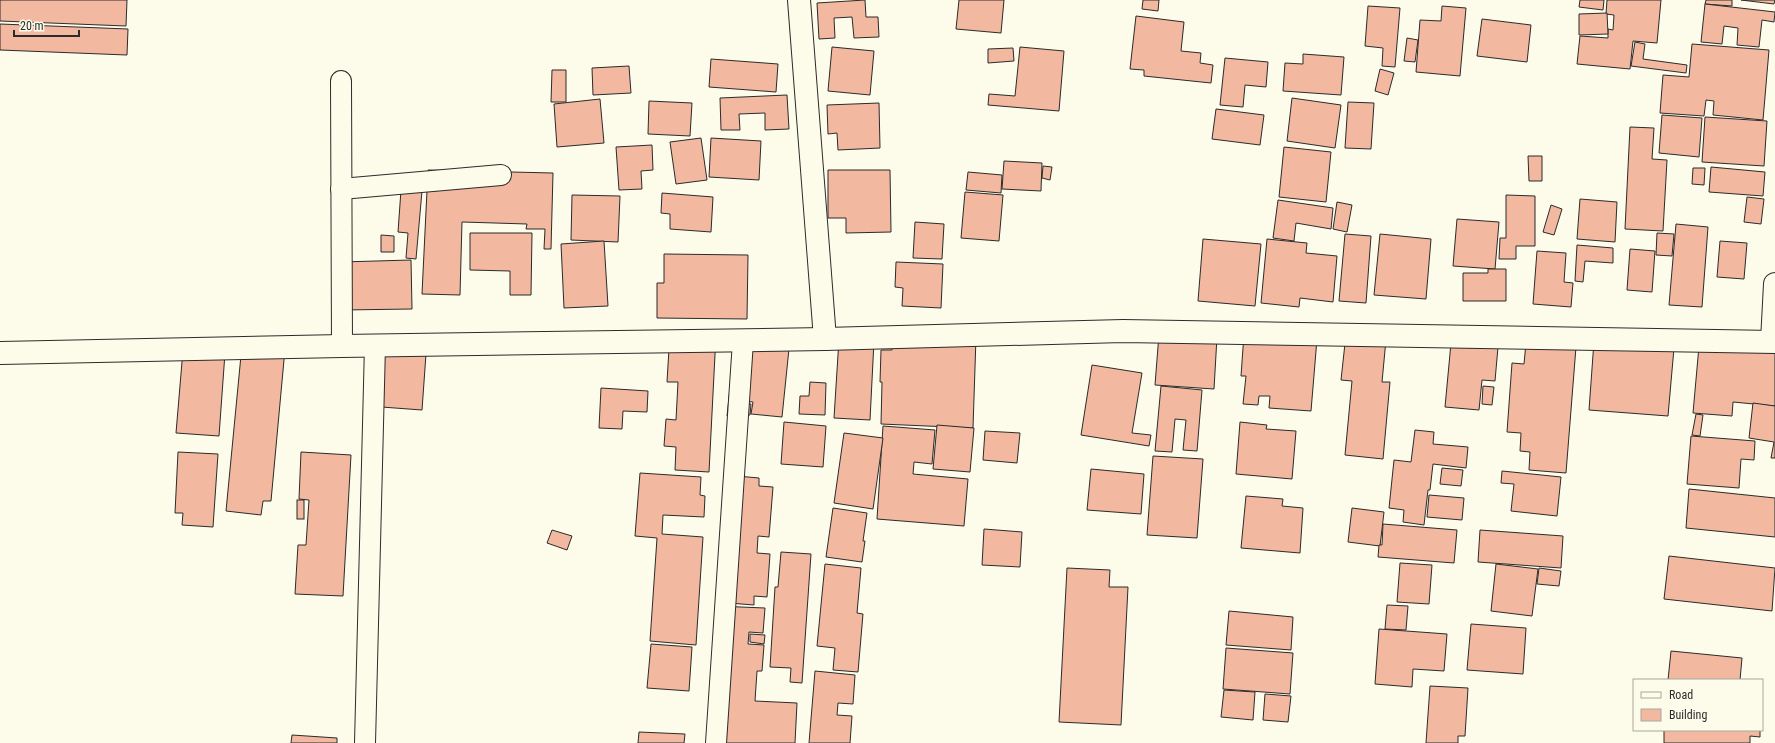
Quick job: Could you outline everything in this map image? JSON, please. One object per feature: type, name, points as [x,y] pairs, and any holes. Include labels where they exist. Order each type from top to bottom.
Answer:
[{"type":"main road","points":[[799,0],[825,339]]},
{"type":"main road","points":[[0,353],[376,345],[743,341],[1123,331],[1773,341],[1775,284]]},
{"type":"street","points":[[341,81],[342,346]]},
{"type":"street","points":[[342,189],[501,175]]},
{"type":"street","points":[[716,743],[743,341]]},
{"type":"street","points":[[365,743],[376,345]]},
{"type":"building","points":[[0,0],[127,0],[126,26],[0,21]]},
{"type":"building","points":[[865,0],[866,17],[878,17],[879,37],[854,38],[852,17],[834,18],[835,38],[819,39],[817,3]]},
{"type":"building","points":[[959,0],[1004,0],[1001,33],[956,29]]},
{"type":"building","points":[[1143,0],[1159,0],[1158,11],[1142,9]]},
{"type":"building","points":[[1580,0],[1604,0],[1603,10],[1579,7]]},
{"type":"building","points":[[1607,0],[1661,0],[1657,43],[1633,41],[1630,69],[1577,64],[1580,36],[1608,38],[1608,29],[1613,30],[1614,15],[1606,14]]},
{"type":"building","points":[[1706,0],[1732,0],[1732,6],[1705,4]]},
{"type":"building","points":[[1741,0],[1775,0],[1774,4]]},
{"type":"building","points":[[1705,4],[1775,12],[1774,22],[1762,20],[1759,47],[1737,45],[1738,28],[1724,26],[1722,44],[1701,42]]},
{"type":"building","points":[[1368,6],[1400,8],[1395,67],[1382,66],[1383,48],[1365,46]]},
{"type":"building","points":[[1442,6],[1466,8],[1460,76],[1416,72],[1420,20],[1441,21]]},
{"type":"building","points":[[1607,13],[1608,34],[1579,35],[1579,14]]},
{"type":"building","points":[[1136,16],[1184,22],[1181,51],[1201,53],[1200,63],[1213,65],[1211,83],[1144,76],[1144,70],[1130,69]]},
{"type":"building","points":[[1482,19],[1531,25],[1527,62],[1477,56]]},
{"type":"building","points":[[0,24],[128,29],[127,55],[0,50]]},
{"type":"building","points":[[1407,38],[1418,40],[1415,62],[1404,61]]},
{"type":"building","points":[[1635,42],[1645,44],[1643,59],[1687,65],[1686,73],[1631,66]]},
{"type":"building","points":[[1692,44],[1769,50],[1763,120],[1713,115],[1714,101],[1706,100],[1704,116],[1660,113],[1663,75],[1689,77]]},
{"type":"building","points":[[832,47],[874,51],[870,95],[828,91]]},
{"type":"building","points":[[1020,47],[1064,51],[1059,111],[988,105],[989,94],[1015,96]]},
{"type":"building","points":[[1013,48],[1014,61],[988,63],[988,49]]},
{"type":"building","points":[[1303,54],[1344,57],[1341,95],[1283,91],[1285,63],[1303,64]]},
{"type":"building","points":[[1225,58],[1268,62],[1266,87],[1245,85],[1243,107],[1220,105]]},
{"type":"building","points":[[711,59],[778,64],[776,92],[709,87]]},
{"type":"building","points":[[629,66],[631,93],[593,95],[592,68]]},
{"type":"building","points":[[1380,69],[1394,73],[1388,95],[1375,91]]},
{"type":"building","points":[[552,70],[566,70],[566,102],[551,102]]},
{"type":"building","points":[[787,95],[789,129],[765,130],[765,113],[739,114],[740,130],[721,130],[720,98]]},
{"type":"building","points":[[1292,98],[1341,105],[1335,148],[1287,141]]},
{"type":"building","points":[[600,99],[604,143],[557,147],[554,104]]},
{"type":"building","points":[[649,101],[692,103],[690,136],[648,134]]},
{"type":"building","points":[[1348,102],[1374,103],[1371,149],[1345,148]]},
{"type":"building","points":[[879,103],[880,148],[838,150],[837,133],[828,134],[827,105]]},
{"type":"building","points":[[1216,109],[1264,115],[1260,145],[1212,139]]},
{"type":"building","points":[[1662,115],[1702,118],[1699,157],[1659,153]]},
{"type":"building","points":[[1705,117],[1767,121],[1764,166],[1702,162]]},
{"type":"building","points":[[1630,127],[1654,128],[1652,159],[1667,160],[1663,231],[1625,229]]},
{"type":"building","points":[[701,138],[707,180],[676,184],[670,142]]},
{"type":"building","points":[[711,138],[761,141],[759,180],[709,177]]},
{"type":"building","points":[[652,145],[653,170],[641,171],[642,189],[619,190],[616,147]]},
{"type":"building","points":[[1284,147],[1331,152],[1326,202],[1279,197]]},
{"type":"building","points":[[1528,156],[1542,156],[1542,181],[1529,181]]},
{"type":"building","points":[[1004,161],[1042,163],[1041,191],[1002,189]]},
{"type":"building","points":[[1043,166],[1052,167],[1050,180],[1042,178]]},
{"type":"building","points":[[1711,167],[1765,172],[1763,196],[1709,192]]},
{"type":"building","points":[[1693,168],[1705,168],[1704,185],[1692,184]]},
{"type":"building","points":[[428,170],[553,173],[551,249],[544,249],[545,229],[526,229],[527,224],[462,222],[460,295],[422,294]]},
{"type":"building","points":[[828,170],[890,170],[891,232],[846,233],[846,218],[828,218]]},
{"type":"building","points":[[968,172],[1002,175],[1001,193],[966,190]]},
{"type":"building","points":[[401,190],[422,191],[416,259],[406,258],[408,233],[398,232]]},
{"type":"building","points":[[965,192],[1003,195],[999,241],[961,238]]},
{"type":"building","points":[[662,193],[713,197],[711,232],[670,229],[670,214],[661,213]]},
{"type":"building","points":[[572,195],[620,196],[618,242],[571,240]]},
{"type":"building","points":[[1506,195],[1535,196],[1535,246],[1516,246],[1516,259],[1499,259],[1500,238],[1506,238]]},
{"type":"building","points":[[1747,197],[1764,199],[1761,224],[1744,222]]},
{"type":"building","points":[[1580,199],[1617,202],[1615,242],[1577,239]]},
{"type":"building","points":[[1278,200],[1333,208],[1331,229],[1296,223],[1294,241],[1273,238]]},
{"type":"building","points":[[1337,202],[1352,205],[1347,232],[1333,229]]},
{"type":"building","points":[[1551,205],[1562,209],[1554,235],[1543,232]]},
{"type":"building","points":[[1457,219],[1499,222],[1495,269],[1453,266]]},
{"type":"building","points":[[915,222],[944,224],[942,259],[913,258]]},
{"type":"building","points":[[1676,224],[1708,227],[1702,307],[1669,305]]},
{"type":"building","points":[[470,233],[532,233],[531,295],[510,295],[510,271],[470,270]]},
{"type":"building","points":[[1657,233],[1674,234],[1672,256],[1656,255]]},
{"type":"building","points":[[1345,234],[1371,236],[1366,303],[1339,301]]},
{"type":"building","points":[[1380,234],[1431,239],[1426,299],[1374,295]]},
{"type":"building","points":[[381,235],[394,236],[394,252],[381,252]]},
{"type":"building","points":[[1203,239],[1261,244],[1255,306],[1198,301]]},
{"type":"building","points":[[1267,239],[1307,243],[1306,253],[1337,256],[1333,302],[1300,298],[1299,307],[1261,303]]},
{"type":"building","points":[[604,241],[608,306],[564,308],[561,244]]},
{"type":"building","points":[[1720,241],[1747,243],[1744,279],[1717,277]]},
{"type":"building","points":[[1577,245],[1613,248],[1613,263],[1585,261],[1583,282],[1575,281]]},
{"type":"building","points":[[1630,249],[1655,251],[1652,292],[1627,290]]},
{"type":"building","points":[[1537,251],[1566,253],[1564,282],[1573,283],[1571,307],[1533,304]]},
{"type":"building","points":[[664,254],[748,255],[747,319],[657,318],[657,283],[664,283]]},
{"type":"building","points":[[411,260],[412,309],[342,310],[341,262]]},
{"type":"building","points":[[896,262],[943,264],[941,308],[902,306],[903,288],[895,287]]},
{"type":"building","points":[[1488,269],[1506,269],[1506,301],[1463,301],[1463,273],[1488,273]]},
{"type":"building","points":[[1347,325],[1387,329],[1382,382],[1390,382],[1383,459],[1345,455],[1352,381],[1341,380]]},
{"type":"building","points":[[670,332],[716,335],[709,472],[675,470],[676,447],[664,446],[666,419],[676,420],[678,382],[667,382]]},
{"type":"building","points":[[736,333],[790,339],[782,417],[751,414],[753,402],[742,401],[741,417],[727,416]]},
{"type":"building","points":[[1159,334],[1217,337],[1214,389],[1155,385]]},
{"type":"building","points":[[1244,334],[1317,339],[1311,411],[1269,408],[1270,396],[1259,396],[1258,405],[1243,404],[1246,376],[1241,376]]},
{"type":"building","points":[[893,335],[976,337],[973,428],[881,424],[881,350],[892,350]]},
{"type":"building","points":[[839,339],[874,341],[870,420],[834,418]]},
{"type":"building","points":[[1594,341],[1674,348],[1668,416],[1589,410]]},
{"type":"building","points":[[1451,343],[1498,347],[1495,381],[1482,380],[1479,410],[1445,407]]},
{"type":"building","points":[[1526,343],[1576,347],[1566,473],[1529,470],[1530,452],[1520,451],[1521,433],[1507,432],[1512,363],[1524,364]]},
{"type":"building","points":[[242,345],[285,349],[271,501],[263,501],[261,515],[226,511]]},
{"type":"building","points":[[1699,346],[1775,352],[1775,406],[1733,402],[1732,416],[1693,413]]},
{"type":"building","points":[[372,349],[426,354],[422,410],[368,406]]},
{"type":"building","points":[[183,350],[225,353],[219,436],[176,433]]},
{"type":"building","points":[[1092,365],[1142,373],[1132,433],[1151,435],[1149,446],[1081,435]]},
{"type":"building","points":[[810,382],[826,383],[825,415],[799,414],[800,396],[809,396]]},
{"type":"building","points":[[1161,386],[1202,390],[1197,451],[1183,450],[1186,420],[1175,419],[1172,452],[1155,451]]},
{"type":"building","points":[[1483,386],[1494,387],[1492,405],[1482,404]]},
{"type":"building","points":[[601,388],[648,391],[647,412],[623,411],[622,429],[599,428]]},
{"type":"building","points":[[1753,403],[1775,406],[1775,458],[1771,458],[1774,442],[1749,438]]},
{"type":"building","points":[[744,404],[751,404],[750,415],[743,415]]},
{"type":"building","points":[[1696,414],[1703,415],[1700,436],[1692,435]]},
{"type":"building","points":[[784,422],[826,426],[823,467],[781,464]]},
{"type":"building","points":[[1240,422],[1267,425],[1266,429],[1296,431],[1292,479],[1236,474]]},
{"type":"building","points":[[937,425],[974,428],[970,472],[933,469]]},
{"type":"building","points":[[883,426],[935,430],[932,464],[914,462],[913,474],[968,479],[964,526],[877,519]]},
{"type":"building","points":[[1415,430],[1434,432],[1433,444],[1468,447],[1466,468],[1433,464],[1424,525],[1403,522],[1404,510],[1389,508],[1394,460],[1411,462]]},
{"type":"building","points":[[985,431],[1020,433],[1017,463],[983,460]]},
{"type":"building","points":[[844,433],[883,438],[873,509],[834,503]]},
{"type":"building","points":[[1691,436],[1755,441],[1754,460],[1741,459],[1739,488],[1687,484]]},
{"type":"building","points":[[178,452],[218,454],[213,527],[182,525],[183,513],[175,513]]},
{"type":"building","points":[[301,452],[351,455],[343,596],[295,594],[298,545],[306,545],[309,500],[299,499]]},
{"type":"building","points":[[1153,456],[1203,459],[1197,538],[1147,535]]},
{"type":"building","points":[[1442,468],[1463,470],[1461,486],[1440,484]]},
{"type":"building","points":[[1091,469],[1144,474],[1141,514],[1087,510]]},
{"type":"building","points":[[1502,471],[1561,477],[1557,516],[1511,511],[1514,484],[1501,483]]},
{"type":"building","points":[[640,473],[701,477],[700,495],[705,496],[704,517],[663,515],[662,534],[703,537],[696,645],[650,641],[657,538],[635,536]]},
{"type":"building","points":[[726,475],[759,478],[759,486],[773,487],[769,537],[758,536],[757,553],[770,554],[767,597],[754,596],[754,605],[716,602]]},
{"type":"building","points":[[1689,489],[1775,498],[1775,537],[1686,528]]},
{"type":"building","points":[[1429,495],[1464,498],[1462,520],[1427,517]]},
{"type":"building","points":[[1246,496],[1283,499],[1282,506],[1303,508],[1300,553],[1241,548]]},
{"type":"building","points":[[297,500],[304,500],[304,519],[297,519]]},
{"type":"building","points":[[833,508],[867,513],[862,562],[826,557]]},
{"type":"building","points":[[1352,508],[1384,512],[1380,546],[1348,542]]},
{"type":"building","points":[[1383,524],[1457,530],[1454,563],[1378,557],[1379,545],[1382,545]]},
{"type":"building","points":[[984,529],[1022,532],[1020,567],[982,565]]},
{"type":"building","points":[[552,530],[572,536],[567,550],[547,543]]},
{"type":"building","points":[[1480,530],[1563,536],[1561,568],[1478,562]]},
{"type":"building","points":[[781,552],[811,554],[802,683],[790,682],[791,668],[770,667],[775,587],[778,587]]},
{"type":"building","points":[[1669,556],[1775,568],[1772,611],[1664,599]]},
{"type":"building","points":[[1400,563],[1432,565],[1429,604],[1397,602]]},
{"type":"building","points":[[825,564],[861,568],[857,613],[863,614],[858,672],[833,670],[835,648],[817,646]]},
{"type":"building","points":[[1496,564],[1538,569],[1532,616],[1491,611]]},
{"type":"building","points":[[1067,568],[1110,570],[1109,587],[1128,587],[1121,725],[1059,722]]},
{"type":"building","points":[[1539,568],[1561,571],[1559,586],[1537,584]]},
{"type":"building","points":[[1387,605],[1408,606],[1406,630],[1385,629]]},
{"type":"building","points":[[716,606],[765,608],[763,633],[749,632],[748,644],[764,645],[762,671],[757,671],[755,701],[797,703],[795,743],[708,743]]},
{"type":"building","points":[[1229,611],[1293,617],[1291,650],[1226,645]]},
{"type":"building","points":[[1471,624],[1526,628],[1523,674],[1467,670]]},
{"type":"building","points":[[1379,629],[1447,634],[1444,671],[1413,669],[1412,687],[1375,684]]},
{"type":"building","points":[[750,634],[765,635],[764,644],[750,642]]},
{"type":"building","points":[[651,644],[692,647],[689,691],[647,688]]},
{"type":"building","points":[[1226,648],[1293,653],[1290,694],[1223,689]]},
{"type":"building","points":[[1671,651],[1742,658],[1740,679],[1668,679]]},
{"type":"building","points":[[815,671],[855,675],[853,704],[838,703],[837,715],[852,716],[850,743],[809,743]]},
{"type":"building","points":[[1430,686],[1468,688],[1465,736],[1458,736],[1458,743],[1426,743]]},
{"type":"building","points":[[1224,690],[1255,692],[1253,720],[1221,717]]},
{"type":"building","points":[[1265,694],[1291,696],[1288,722],[1263,720]]},
{"type":"building","points":[[1664,731],[1760,731],[1760,737],[1750,736],[1750,743],[1664,743]]},
{"type":"building","points":[[639,732],[685,734],[684,743],[638,743]]},
{"type":"building","points":[[292,735],[337,738],[337,743],[291,743]]}]
